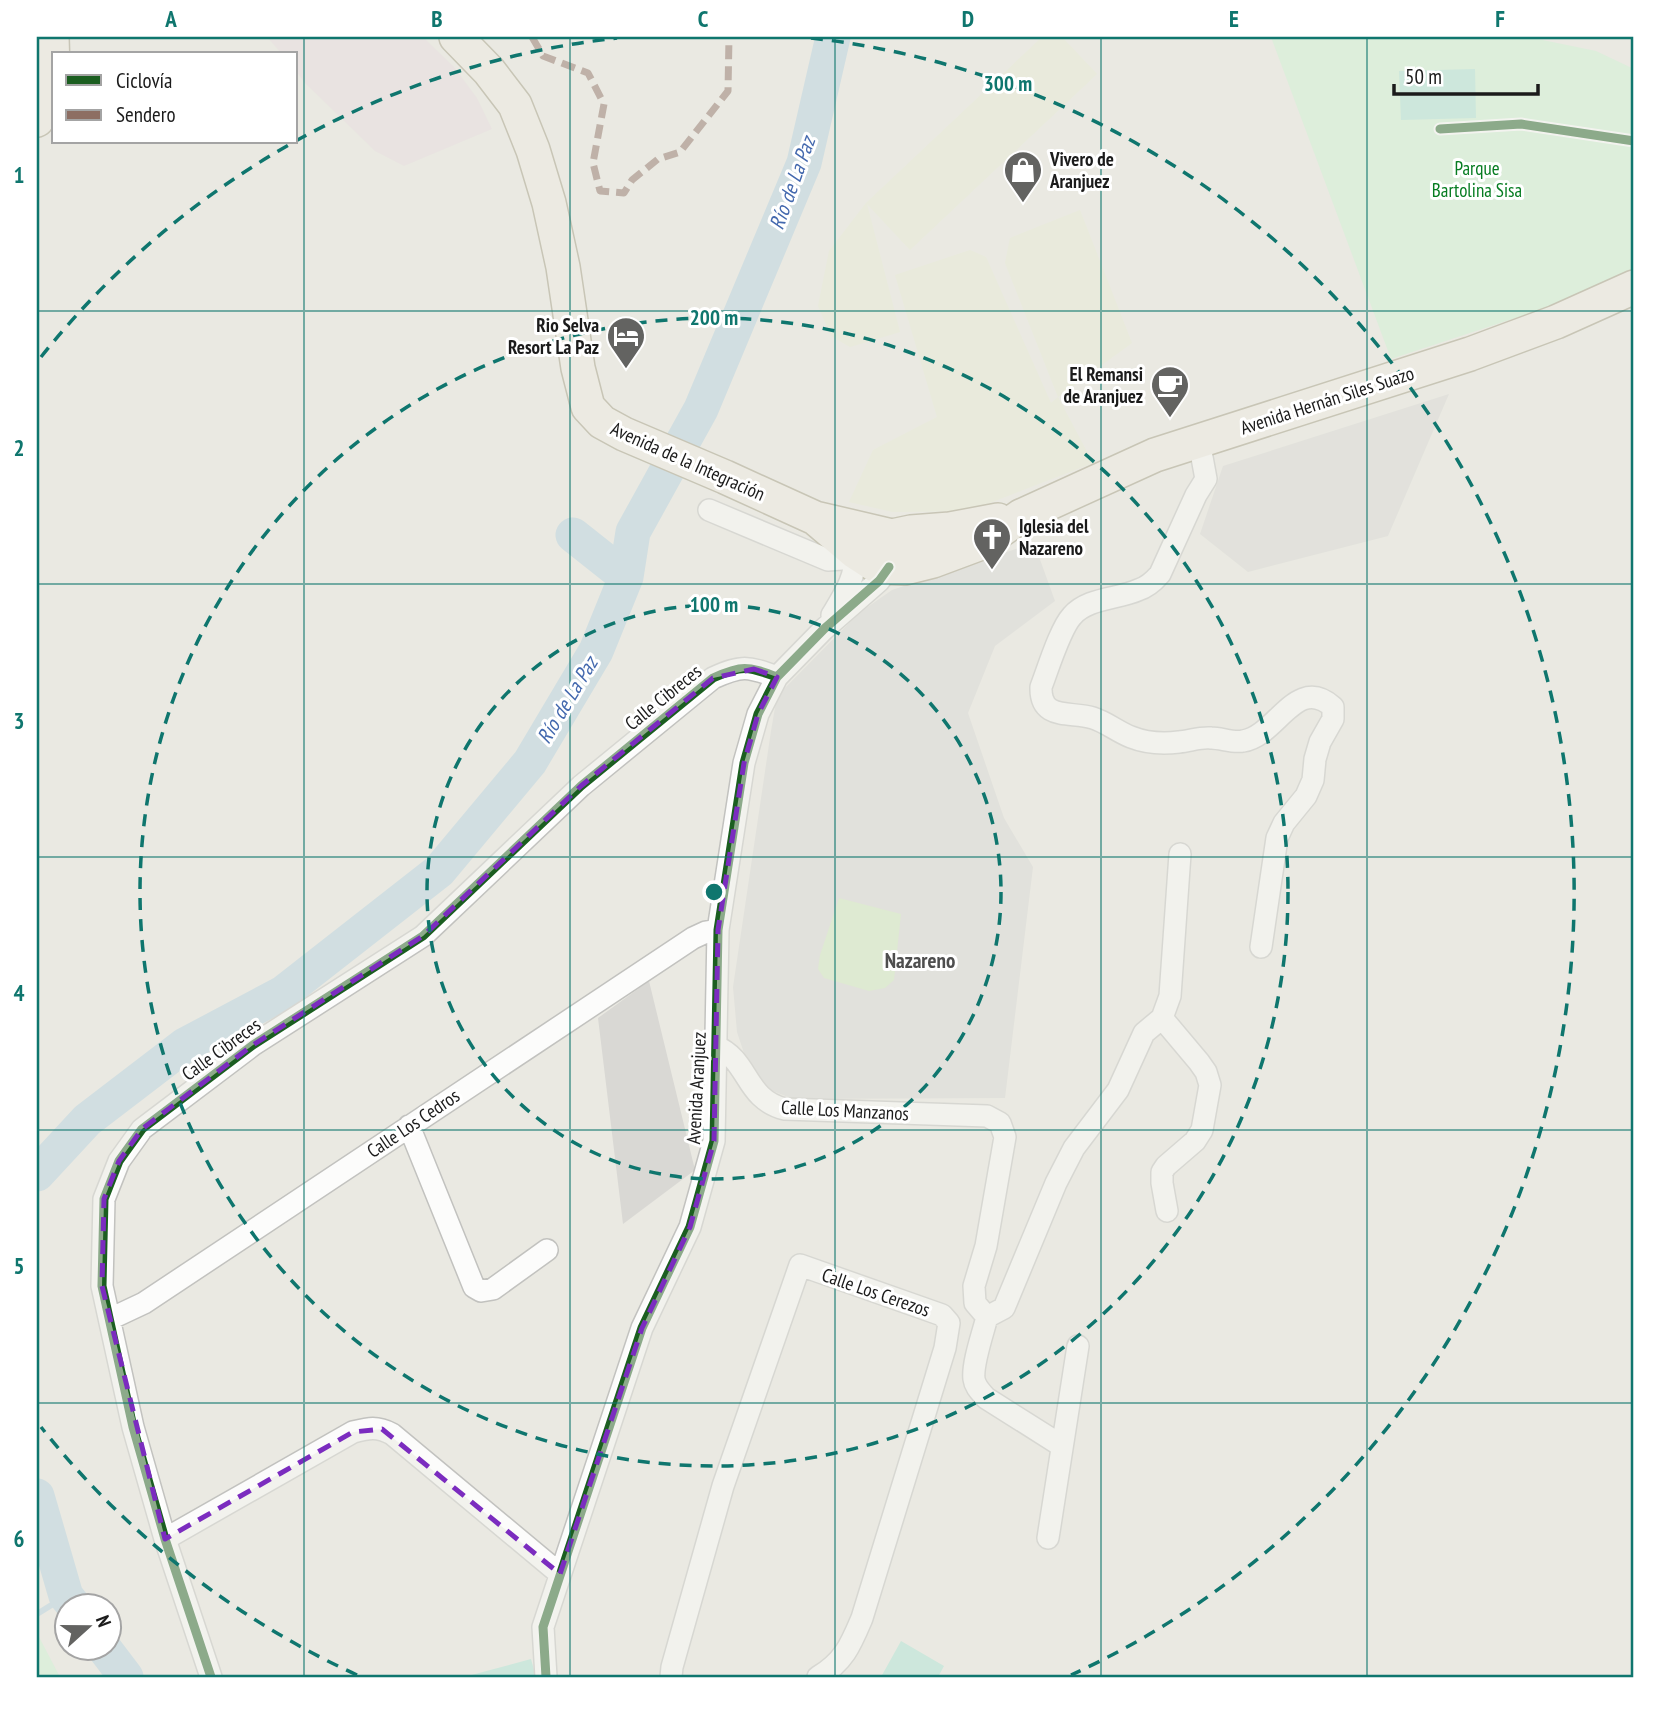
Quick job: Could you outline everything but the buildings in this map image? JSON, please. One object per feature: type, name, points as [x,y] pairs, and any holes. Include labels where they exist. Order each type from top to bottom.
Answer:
[{"type":"main road","name":"Avenida de la Integración","points":[[456,37],[489,71],[515,105],[533,150],[549,203],[563,267],[578,368],[588,407],[602,422],[624,434],[815,518],[878,551]]},
{"type":"main road","points":[[37,120],[48,101],[52,77]]},
{"type":"main road","name":"Avenida Hernán Siles Suazo","points":[[878,551],[905,568],[933,561],[984,542],[1021,516],[1155,456],[1470,354],[1556,322],[1634,288]]},
{"type":"street","points":[[1199,441],[1206,479],[1160,574],[1151,584],[1139,590],[1083,607],[1072,615],[1041,687],[1041,698],[1045,707],[1055,713],[1095,719],[1130,737],[1149,742],[1178,743],[1208,737],[1241,742],[1256,737],[1295,703],[1309,696],[1324,699],[1333,707],[1333,719],[1320,742],[1315,759],[1313,780],[1306,796],[1284,823],[1277,838],[1261,947]]},
{"type":"street","name":"Avenida de la Integración","points":[[709,510],[828,560],[878,551]]},
{"type":"street","points":[[824,629],[851,579],[856,562],[878,551]]},
{"type":"street","name":"Avenida Aranjuez","points":[[545,1677],[543,1628],[642,1328],[690,1227],[713,1141],[718,930],[744,763],[758,714],[777,677],[824,629],[879,581],[878,551]]},
{"type":"street","name":"Calle Cibreces","points":[[211,1677],[164,1539],[133,1427],[102,1286],[104,1199],[119,1161],[142,1129],[253,1045],[423,936],[581,786],[713,678],[734,669],[754,669],[777,677]]},
{"type":"street","points":[[1062,1446],[986,1398],[974,1380],[975,1367],[986,1317],[1004,1308],[1056,1183],[1074,1148],[1118,1090],[1144,1033],[1162,1018],[1170,996],[1180,854]]},
{"type":"street","name":"Calle Los Cedros","points":[[110,1319],[144,1303],[693,938],[718,930]]},
{"type":"street","points":[[1162,1018],[1199,1062],[1210,1085],[1202,1130],[1195,1141],[1162,1172],[1167,1211]]},
{"type":"street","name":"Calle Los Manzanos","points":[[715,1046],[734,1058],[759,1095],[772,1105],[785,1109],[987,1116],[1000,1123],[1005,1137],[986,1246],[974,1286],[975,1303],[986,1317]]},
{"type":"street","points":[[409,1126],[474,1287],[481,1291],[494,1289],[547,1250]]},
{"type":"street","name":"Calle Los Cerezos","points":[[671,1677],[723,1486],[800,1265],[942,1315],[949,1323],[945,1348],[862,1618],[849,1649],[831,1670],[818,1677]]},
{"type":"street","points":[[1048,1538],[1078,1346]]},
{"type":"street","points":[[164,1539],[353,1432],[382,1429],[392,1434],[560,1574]]},
{"type":"highlighted area","points":[[754,669],[777,677],[758,714],[744,763],[718,930],[714,1141],[690,1227],[642,1328],[560,1574],[382,1429],[353,1432],[165,1539],[102,1286],[104,1199],[119,1161],[142,1129],[253,1045],[423,936],[581,786],[713,678]]},
{"type":"shaded area","points":[[267,37],[423,37],[454,67],[477,98],[492,129],[404,166],[375,151],[305,83],[298,74],[298,52],[280,52]]},
{"type":"shaded area","points":[[1449,394],[1388,536],[1248,572],[1200,534],[1223,466]]},
{"type":"shaded area","points":[[1034,543],[1055,601],[995,646],[968,713],[1004,818],[1033,867],[1005,1098],[793,1099],[768,1089],[747,1062],[737,1032],[733,987],[777,696],[859,613],[892,590]]},
{"type":"shaded area","points":[[649,981],[695,1170],[623,1224],[598,1018]]},
{"type":"green space","points":[[1042,37],[1062,37],[1097,74],[910,250],[867,204],[900,332],[850,347],[831,336],[818,306],[829,251],[866,203]]},
{"type":"green space","name":"Parque Bartolina Sisa","points":[[1271,37],[1528,37],[1596,51],[1634,69],[1634,268],[1546,308],[1391,359]]},
{"type":"green space","points":[[1475,69],[1476,118],[1401,120],[1399,71]]},
{"type":"green space","points":[[1080,210],[1132,343],[1058,397],[1005,263],[1010,238]]},
{"type":"green space","points":[[970,250],[986,257],[1051,403],[1058,397],[1093,463],[969,511],[893,512],[849,502],[873,450],[937,417],[895,275]]},
{"type":"green space","points":[[839,898],[901,914],[894,980],[885,988],[869,991],[824,978],[818,969]]},
{"type":"green space","points":[[37,1633],[60,1677],[37,1677]]},
{"type":"green space","points":[[901,1641],[944,1666],[938,1677],[881,1677]]},
{"type":"green space","points":[[531,1659],[536,1677],[464,1677]]},
{"type":"waterway","name":"Río de La Paz","points":[[37,1174],[87,1120],[185,1045],[283,993],[439,871],[530,762],[596,651],[626,577],[633,532],[701,409],[804,163],[833,37]]},
{"type":"waterway","points":[[573,535],[626,577]]},
{"type":"waterway","name":"Río de La Paz","points":[[37,1496],[65,1592]]},
{"type":"waterway","points":[[37,1614],[52,1605]]},
{"type":"waterway","name":"Río de La Paz","points":[[115,1662],[126,1677]]},
{"type":"marked path","points":[[532,37],[543,56],[588,73],[604,104],[593,163],[600,191],[624,193],[632,180],[658,159],[680,152],[728,91],[729,37]]},
{"type":"cycle path","points":[[1440,129],[1521,124],[1634,141]]},
{"type":"cycle path","points":[[546,1677],[543,1627],[642,1328],[690,1227],[714,1141],[718,930],[744,763],[758,714],[777,677],[824,629],[879,581],[889,567]]},
{"type":"cycle path","points":[[211,1677],[165,1539],[133,1427],[102,1286],[104,1199],[119,1161],[142,1129],[253,1045],[423,936],[581,786],[713,678],[745,668],[777,677]]},
{"type":"place","name":"Vivero de Aranjuez","points":[[1023,204]]},
{"type":"place","name":"Rio Selva Resort La Paz","points":[[626,370]]},
{"type":"place","name":"El Remansi de Aranjuez","points":[[1170,419]]},
{"type":"place","name":"Iglesia del Nazareno","points":[[992,571]]},
{"type":"district","name":"Nazareno","points":[[920,960]]}]
